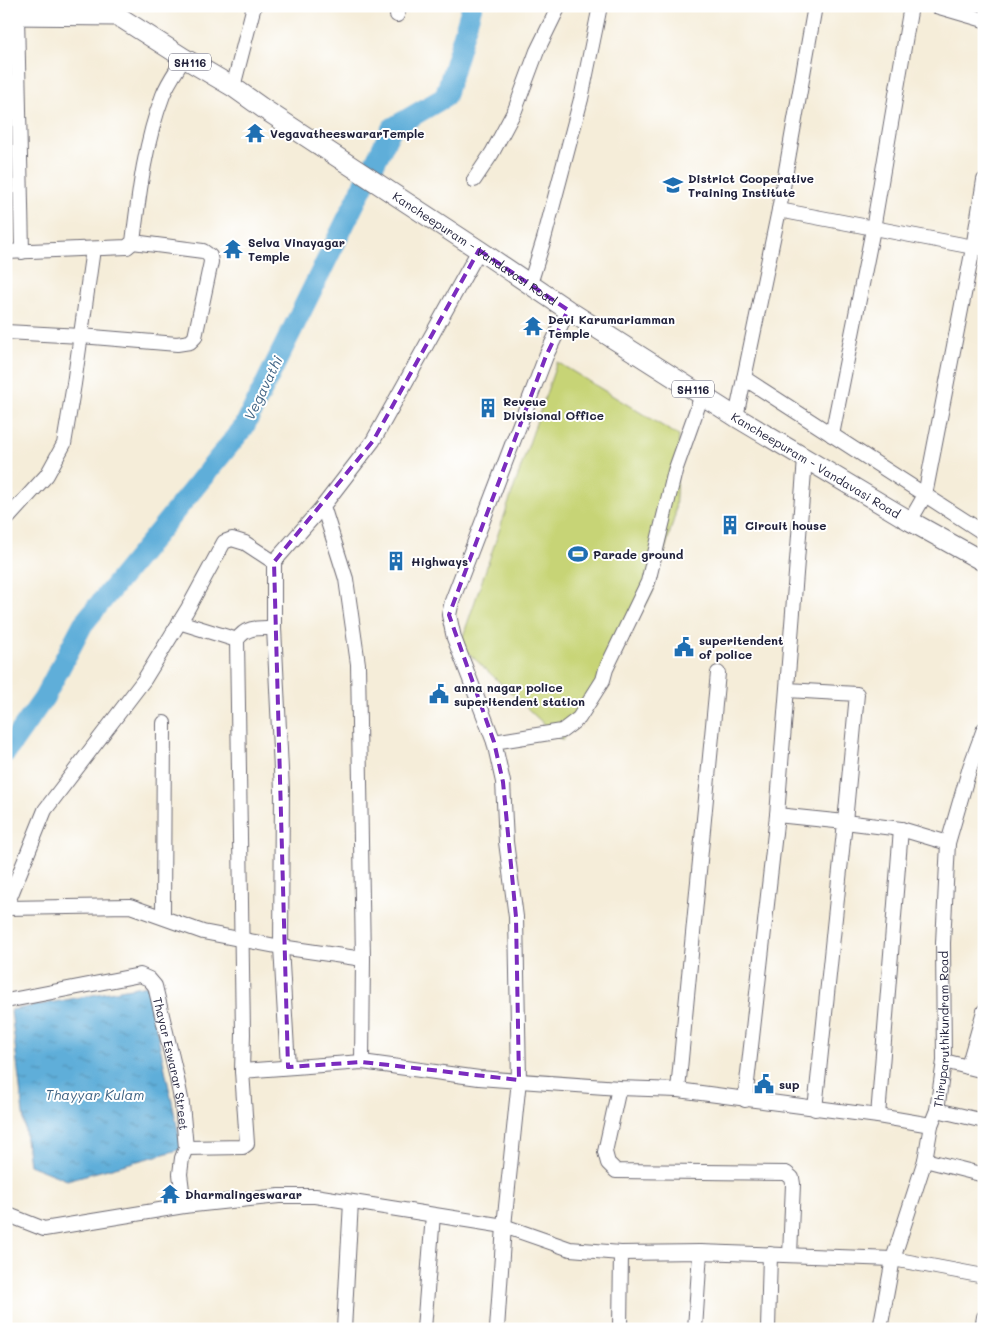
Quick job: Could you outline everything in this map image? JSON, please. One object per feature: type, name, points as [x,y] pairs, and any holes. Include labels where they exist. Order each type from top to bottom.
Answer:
[{"type":"main road","name":"Kancheepuram - Vandavasi Road","points":[[12,15],[118,11],[184,58],[233,87],[568,310],[736,417],[910,521],[984,562]]},
{"type":"street","points":[[233,87],[254,6]]},
{"type":"street","points":[[474,180],[492,153],[515,110],[538,50],[559,6]]},
{"type":"street","points":[[530,284],[581,99],[600,6]]},
{"type":"street","points":[[736,417],[780,210],[815,6]]},
{"type":"street","points":[[832,434],[873,229],[911,6]]},
{"type":"street","points":[[936,6],[966,11],[984,20]]},
{"type":"street","points":[[12,15],[22,252]]},
{"type":"street","points":[[6,252],[127,247],[133,242],[141,179],[152,128],[164,94],[184,58]]},
{"type":"street","points":[[910,521],[925,495],[978,248],[984,180]]},
{"type":"street","points":[[780,210],[978,248]]},
{"type":"street","points":[[6,332],[177,344],[190,342],[195,337],[211,262],[210,256],[202,251],[133,242]]},
{"type":"street","points":[[6,520],[47,475],[64,444],[93,249]]},
{"type":"street","points":[[288,1067],[281,947],[282,790],[274,628],[274,562],[323,506],[372,441],[479,250]]},
{"type":"street","points":[[497,1329],[504,1226],[519,1080],[516,917],[506,842],[503,782],[494,742],[454,638],[449,615],[452,601],[546,356],[568,310]]},
{"type":"street","points":[[744,378],[984,533]]},
{"type":"street","points":[[494,742],[562,731],[579,718],[603,680],[606,669],[648,582],[675,470],[702,395]]},
{"type":"street","points":[[745,1100],[777,815],[805,459]]},
{"type":"street","points":[[323,506],[346,579],[358,664],[362,1062]]},
{"type":"street","points":[[274,562],[245,544],[232,539],[224,542],[144,680],[45,810],[6,907],[130,906],[203,932],[281,947],[362,959]]},
{"type":"street","points":[[179,622],[237,640]]},
{"type":"street","points":[[186,1148],[243,1147],[247,1144],[242,1071],[237,640],[241,634],[251,628],[274,628]]},
{"type":"street","points":[[678,1090],[718,674]]},
{"type":"street","points":[[786,690],[858,694],[815,1109]]},
{"type":"street","points":[[163,917],[164,723]]},
{"type":"street","name":"Thiruparuthikundram Road","points":[[880,1329],[893,1259],[925,1160],[931,1125],[937,1110],[944,1061],[943,943],[948,843],[970,767],[984,729]]},
{"type":"street","points":[[777,815],[901,829],[948,843]]},
{"type":"street","points":[[878,1116],[901,829]]},
{"type":"street","name":"Thayar Eswarar Street","points":[[6,1000],[140,976],[149,979],[155,986],[182,1104],[186,1148],[182,1158],[180,1174],[184,1206]]},
{"type":"street","points":[[968,1067],[984,1011]]},
{"type":"street","points":[[944,1061],[984,1070]]},
{"type":"street","points":[[242,1071],[362,1062],[479,1078],[619,1088],[678,1090],[878,1116],[931,1125]]},
{"type":"street","points":[[619,1088],[605,1152],[608,1163],[616,1171],[786,1173],[792,1178],[793,1184],[790,1255]]},
{"type":"street","points":[[937,1110],[984,1121]]},
{"type":"street","points":[[925,1160],[984,1175]]},
{"type":"street","points":[[6,1214],[44,1230],[184,1206],[279,1196],[315,1196],[504,1226],[570,1248],[621,1253],[700,1252],[893,1259],[984,1276]]},
{"type":"street","points":[[344,1329],[352,1202]]},
{"type":"street","points":[[424,1329],[433,1215]]},
{"type":"street","points":[[695,1329],[700,1252]]},
{"type":"street","points":[[620,1329],[621,1253]]},
{"type":"street","points":[[768,1329],[770,1254]]},
{"type":"street","points":[[982,1329],[984,1317]]},
{"type":"highlighted area","points":[[479,250],[568,310],[546,356],[449,615],[494,742],[503,782],[516,917],[519,1080],[362,1062],[288,1067],[274,562],[373,441]]},
{"type":"green space","name":"Parade ground","points":[[557,362],[679,436],[675,515],[652,594],[562,741],[460,645]]},
{"type":"water","name":"Thayyar Kulam","points":[[147,985],[182,1149],[67,1180],[29,1165],[11,1010]]},
{"type":"waterway","name":"Vegavathi","points":[[6,752],[44,698],[83,624],[244,427],[392,128],[445,97],[472,6]]},
{"type":"place","name":"VegavatheeswararTemple","points":[[255,133]]},
{"type":"place","name":"District Cooperative Training Institute","points":[[673,185]]},
{"type":"place","name":"Selva Vinayagar Temple","points":[[233,249]]},
{"type":"place","name":"Devi Karumariamman Temple","points":[[533,326]]},
{"type":"place","name":"Reveue Divisional Office","points":[[488,408]]},
{"type":"place","name":"Circuit house","points":[[730,525]]},
{"type":"place","name":"Parade ground","points":[[578,554]]},
{"type":"place","name":"Highways","points":[[396,561]]},
{"type":"place","name":"superitendent of police","points":[[684,647]]},
{"type":"place","name":"anna nagar police superitendent station","points":[[439,694]]},
{"type":"place","name":"sup","points":[[764,1084]]},
{"type":"place","name":"Dharmalingeswarar","points":[[170,1194]]}]
